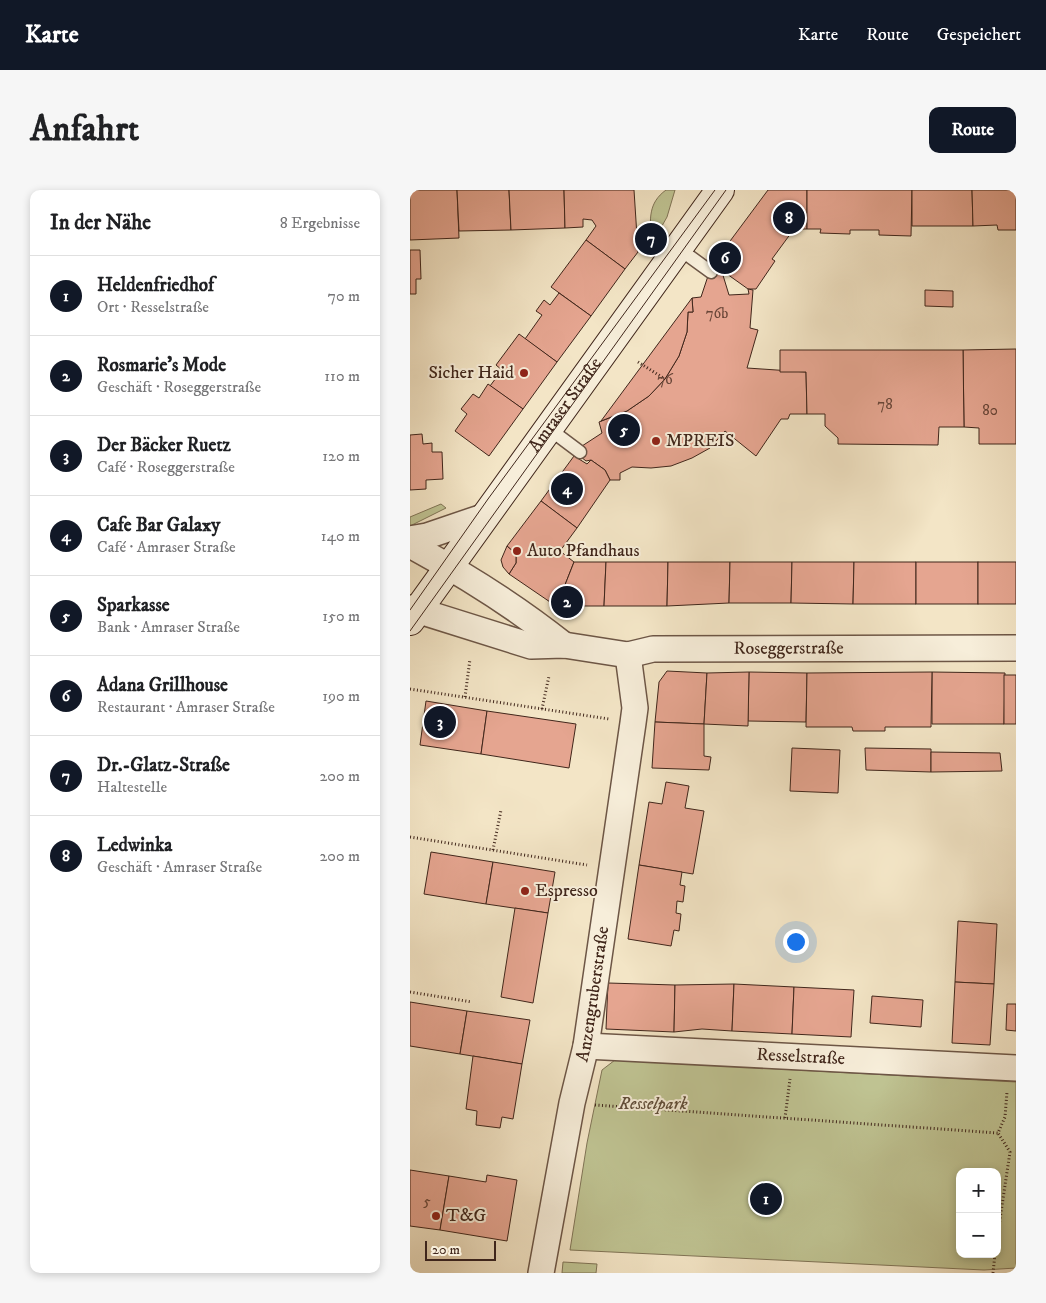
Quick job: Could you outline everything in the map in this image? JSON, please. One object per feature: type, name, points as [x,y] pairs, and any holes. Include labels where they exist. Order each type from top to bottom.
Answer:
[{"type":"street","name":"Amraser Straße","points":[[412,613],[449,566],[720,190]]},
{"type":"street","points":[[410,539],[427,536],[483,517]]},
{"type":"street","name":"Roseggerstraße","points":[[410,545],[449,566],[537,624],[564,645]]},
{"type":"street","name":"Roseggerstraße","points":[[412,613],[530,646],[564,645],[628,655],[653,649],[1016,648]]},
{"type":"street","name":"Anzengruberstraße","points":[[541,1273],[572,1103],[586,1046],[633,723],[635,708],[628,655]]},
{"type":"street","name":"Resselstraße","points":[[586,1046],[1012,1067]]},
{"type":"lane","points":[[678,248],[711,272]]},
{"type":"lane","points":[[548,428],[580,452]]},
{"type":"path","points":[[638,362],[665,379]]},
{"type":"path","points":[[464,697],[470,659]]},
{"type":"path","points":[[542,708],[549,676]]},
{"type":"path","points":[[410,689],[633,723]]},
{"type":"path","points":[[494,850],[501,810]]},
{"type":"path","points":[[410,837],[612,869]]},
{"type":"path","points":[[410,992],[472,1002]]},
{"type":"path","points":[[785,1118],[792,1057]]},
{"type":"path","points":[[998,1133],[1005,1116],[1012,1067]]},
{"type":"path","points":[[572,1103],[998,1133]]},
{"type":"path","points":[[998,1133],[1010,1152],[1001,1213]]},
{"type":"path","points":[[993,1273],[995,1258]]},
{"type":"green space","points":[[666,190],[675,190],[667,217],[654,240],[651,239],[651,212],[656,200]]},
{"type":"green space","points":[[441,504],[446,508],[410,526],[410,517]]},
{"type":"green space","name":"Resselpark","points":[[615,1060],[1016,1082],[1016,1268],[984,1270],[570,1250],[587,1143],[602,1070]]},
{"type":"green space","points":[[563,1262],[597,1264],[596,1273],[562,1273]]},
{"type":"building","points":[[410,190],[457,190],[459,238],[410,240]]},
{"type":"building","points":[[457,190],[509,190],[511,230],[459,231]]},
{"type":"building","points":[[509,190],[564,190],[565,228],[511,230]]},
{"type":"building","points":[[564,190],[634,190],[638,252],[625,269],[586,240],[596,226],[592,220],[583,219],[583,227],[565,228]]},
{"type":"building","points":[[768,190],[807,190],[807,229],[794,229],[772,259],[775,261],[756,289],[748,289],[713,264]]},
{"type":"building","points":[[807,190],[912,190],[911,236],[879,235],[879,230],[850,230],[850,234],[820,233],[821,229],[807,229]]},
{"type":"building","points":[[912,190],[972,190],[973,226],[912,226]]},
{"type":"building","points":[[972,190],[1016,190],[1016,230],[998,230],[997,225],[973,226]]},
{"type":"building","points":[[586,240],[625,269],[591,316],[551,287]]},
{"type":"building","points":[[410,250],[420,250],[421,279],[416,279],[416,294],[410,294]]},
{"type":"building","points":[[714,269],[722,272],[729,295],[749,294],[748,289],[753,290],[750,328],[758,330],[747,368],[806,372],[807,414],[790,414],[788,419],[781,419],[756,456],[725,431],[710,448],[692,458],[671,466],[632,467],[620,473],[620,480],[610,480],[605,470],[591,460],[586,461],[581,457],[582,446],[602,433],[599,422],[627,411],[649,396],[665,379],[679,356],[687,332],[688,312],[693,312],[692,298],[701,297],[708,276]]},
{"type":"building","points":[[925,290],[953,291],[953,307],[925,306]]},
{"type":"building","points":[[559,293],[591,316],[557,362],[525,339],[542,315],[536,311],[544,300],[550,305]]},
{"type":"building","points":[[692,298],[693,312],[688,312],[687,332],[679,356],[665,379],[649,396],[627,411],[601,421]]},
{"type":"building","points":[[519,334],[557,362],[523,409],[490,386],[502,370],[496,365]]},
{"type":"building","points":[[1016,349],[1016,444],[979,444],[979,428],[964,427],[963,350]]},
{"type":"building","points":[[780,350],[963,350],[964,427],[939,427],[938,445],[838,444],[838,438],[825,426],[825,414],[807,414],[806,372],[780,372]]},
{"type":"building","points":[[488,384],[523,409],[489,456],[455,431],[467,414],[461,409],[473,394],[479,398]]},
{"type":"building","points":[[422,434],[423,444],[432,443],[432,452],[442,452],[443,479],[426,480],[426,489],[410,490],[410,435]]},
{"type":"building","points":[[574,456],[587,464],[591,460],[605,470],[610,480],[577,528],[541,501]]},
{"type":"building","points":[[541,501],[577,528],[560,551],[574,562],[561,595],[553,604],[509,574],[516,563],[516,554],[507,546]]},
{"type":"building","points":[[507,546],[516,554],[516,563],[509,574],[503,567],[501,560]]},
{"type":"building","points":[[574,562],[606,562],[604,606],[564,606],[556,602],[561,595]]},
{"type":"building","points":[[606,562],[668,562],[667,606],[604,606]]},
{"type":"building","points":[[668,562],[730,562],[729,603],[667,606]]},
{"type":"building","points":[[730,562],[792,562],[791,603],[729,603]]},
{"type":"building","points":[[792,562],[854,562],[853,604],[791,603]]},
{"type":"building","points":[[854,562],[916,562],[916,604],[853,604]]},
{"type":"building","points":[[916,562],[978,562],[978,604],[916,604]]},
{"type":"building","points":[[978,562],[1016,562],[1016,604],[978,604]]},
{"type":"building","points":[[667,671],[707,673],[704,724],[655,722],[659,682]]},
{"type":"building","points":[[749,672],[807,673],[806,722],[748,721]]},
{"type":"building","points":[[749,672],[748,726],[704,724],[707,673]]},
{"type":"building","points":[[932,672],[1005,673],[1004,724],[932,724]]},
{"type":"building","points":[[932,672],[931,727],[885,727],[885,731],[853,731],[852,727],[806,727],[807,673]]},
{"type":"building","points":[[1004,675],[1016,675],[1016,724],[1004,724]]},
{"type":"building","points":[[426,701],[487,711],[481,754],[420,745]]},
{"type":"building","points":[[487,711],[576,724],[569,768],[481,754]]},
{"type":"building","points":[[655,722],[704,724],[704,756],[711,757],[709,770],[652,768]]},
{"type":"building","points":[[792,748],[840,750],[838,793],[790,791]]},
{"type":"building","points":[[865,748],[931,749],[931,772],[866,770]]},
{"type":"building","points":[[931,752],[1000,753],[1002,771],[931,772]]},
{"type":"building","points":[[666,782],[689,786],[685,808],[704,811],[693,874],[639,865],[649,802],[662,804]]},
{"type":"building","points":[[431,852],[493,862],[486,904],[424,894]]},
{"type":"building","points":[[493,862],[555,872],[548,913],[486,904]]},
{"type":"building","points":[[639,865],[682,872],[680,885],[685,886],[683,902],[677,901],[676,913],[681,914],[679,931],[674,930],[671,946],[628,939]]},
{"type":"building","points":[[515,908],[548,913],[533,1003],[501,997]]},
{"type":"building","points":[[958,921],[997,924],[994,984],[955,982]]},
{"type":"building","points":[[955,982],[994,984],[990,1045],[952,1043]]},
{"type":"building","points":[[608,983],[675,985],[674,1032],[606,1029]]},
{"type":"building","points":[[734,984],[732,1031],[702,1029],[674,1032],[675,985]]},
{"type":"building","points":[[734,984],[794,987],[792,1034],[732,1031]]},
{"type":"building","points":[[794,987],[854,990],[851,1037],[792,1034]]},
{"type":"building","points":[[872,996],[923,1000],[921,1027],[870,1023]]},
{"type":"building","points":[[410,1002],[467,1011],[460,1054],[410,1046]]},
{"type":"building","points":[[1007,1004],[1016,1004],[1016,1031],[1006,1030]]},
{"type":"building","points":[[467,1011],[530,1020],[522,1064],[460,1054]]},
{"type":"building","points":[[473,1056],[522,1064],[513,1119],[502,1117],[500,1128],[476,1125],[477,1111],[466,1109]]},
{"type":"building","points":[[410,1170],[449,1176],[440,1230],[410,1226]]},
{"type":"building","points":[[487,1175],[517,1180],[507,1241],[440,1230],[449,1176],[486,1182]]},
{"type":"tram line","points":[[410,610],[488,499],[715,190]]},
{"type":"tram line","points":[[410,631],[726,190]]},
{"type":"place","name":"Ledwinka","points":[[789,218]]},
{"type":"place","name":"Dr.-Glatz-Straße","points":[[651,239]]},
{"type":"place","name":"Adana Grillhouse","points":[[725,258]]},
{"type":"place","name":"Sicher Haid","points":[[524,373]]},
{"type":"place","name":"Sparkasse","points":[[624,430]]},
{"type":"place","name":"MPREIS","points":[[656,441]]},
{"type":"place","name":"Cafe Bar Galaxy","points":[[567,489]]},
{"type":"place","name":"Auto Pfandhaus","points":[[517,551]]},
{"type":"place","name":"Rosmarie's Mode","points":[[567,602]]},
{"type":"place","name":"Der Bäcker Ruetz","points":[[440,722]]},
{"type":"place","name":"Espresso","points":[[525,891]]},
{"type":"place","name":"Heldenfriedhof","points":[[766,1199]]},
{"type":"place","name":"T&G","points":[[436,1216]]}]
